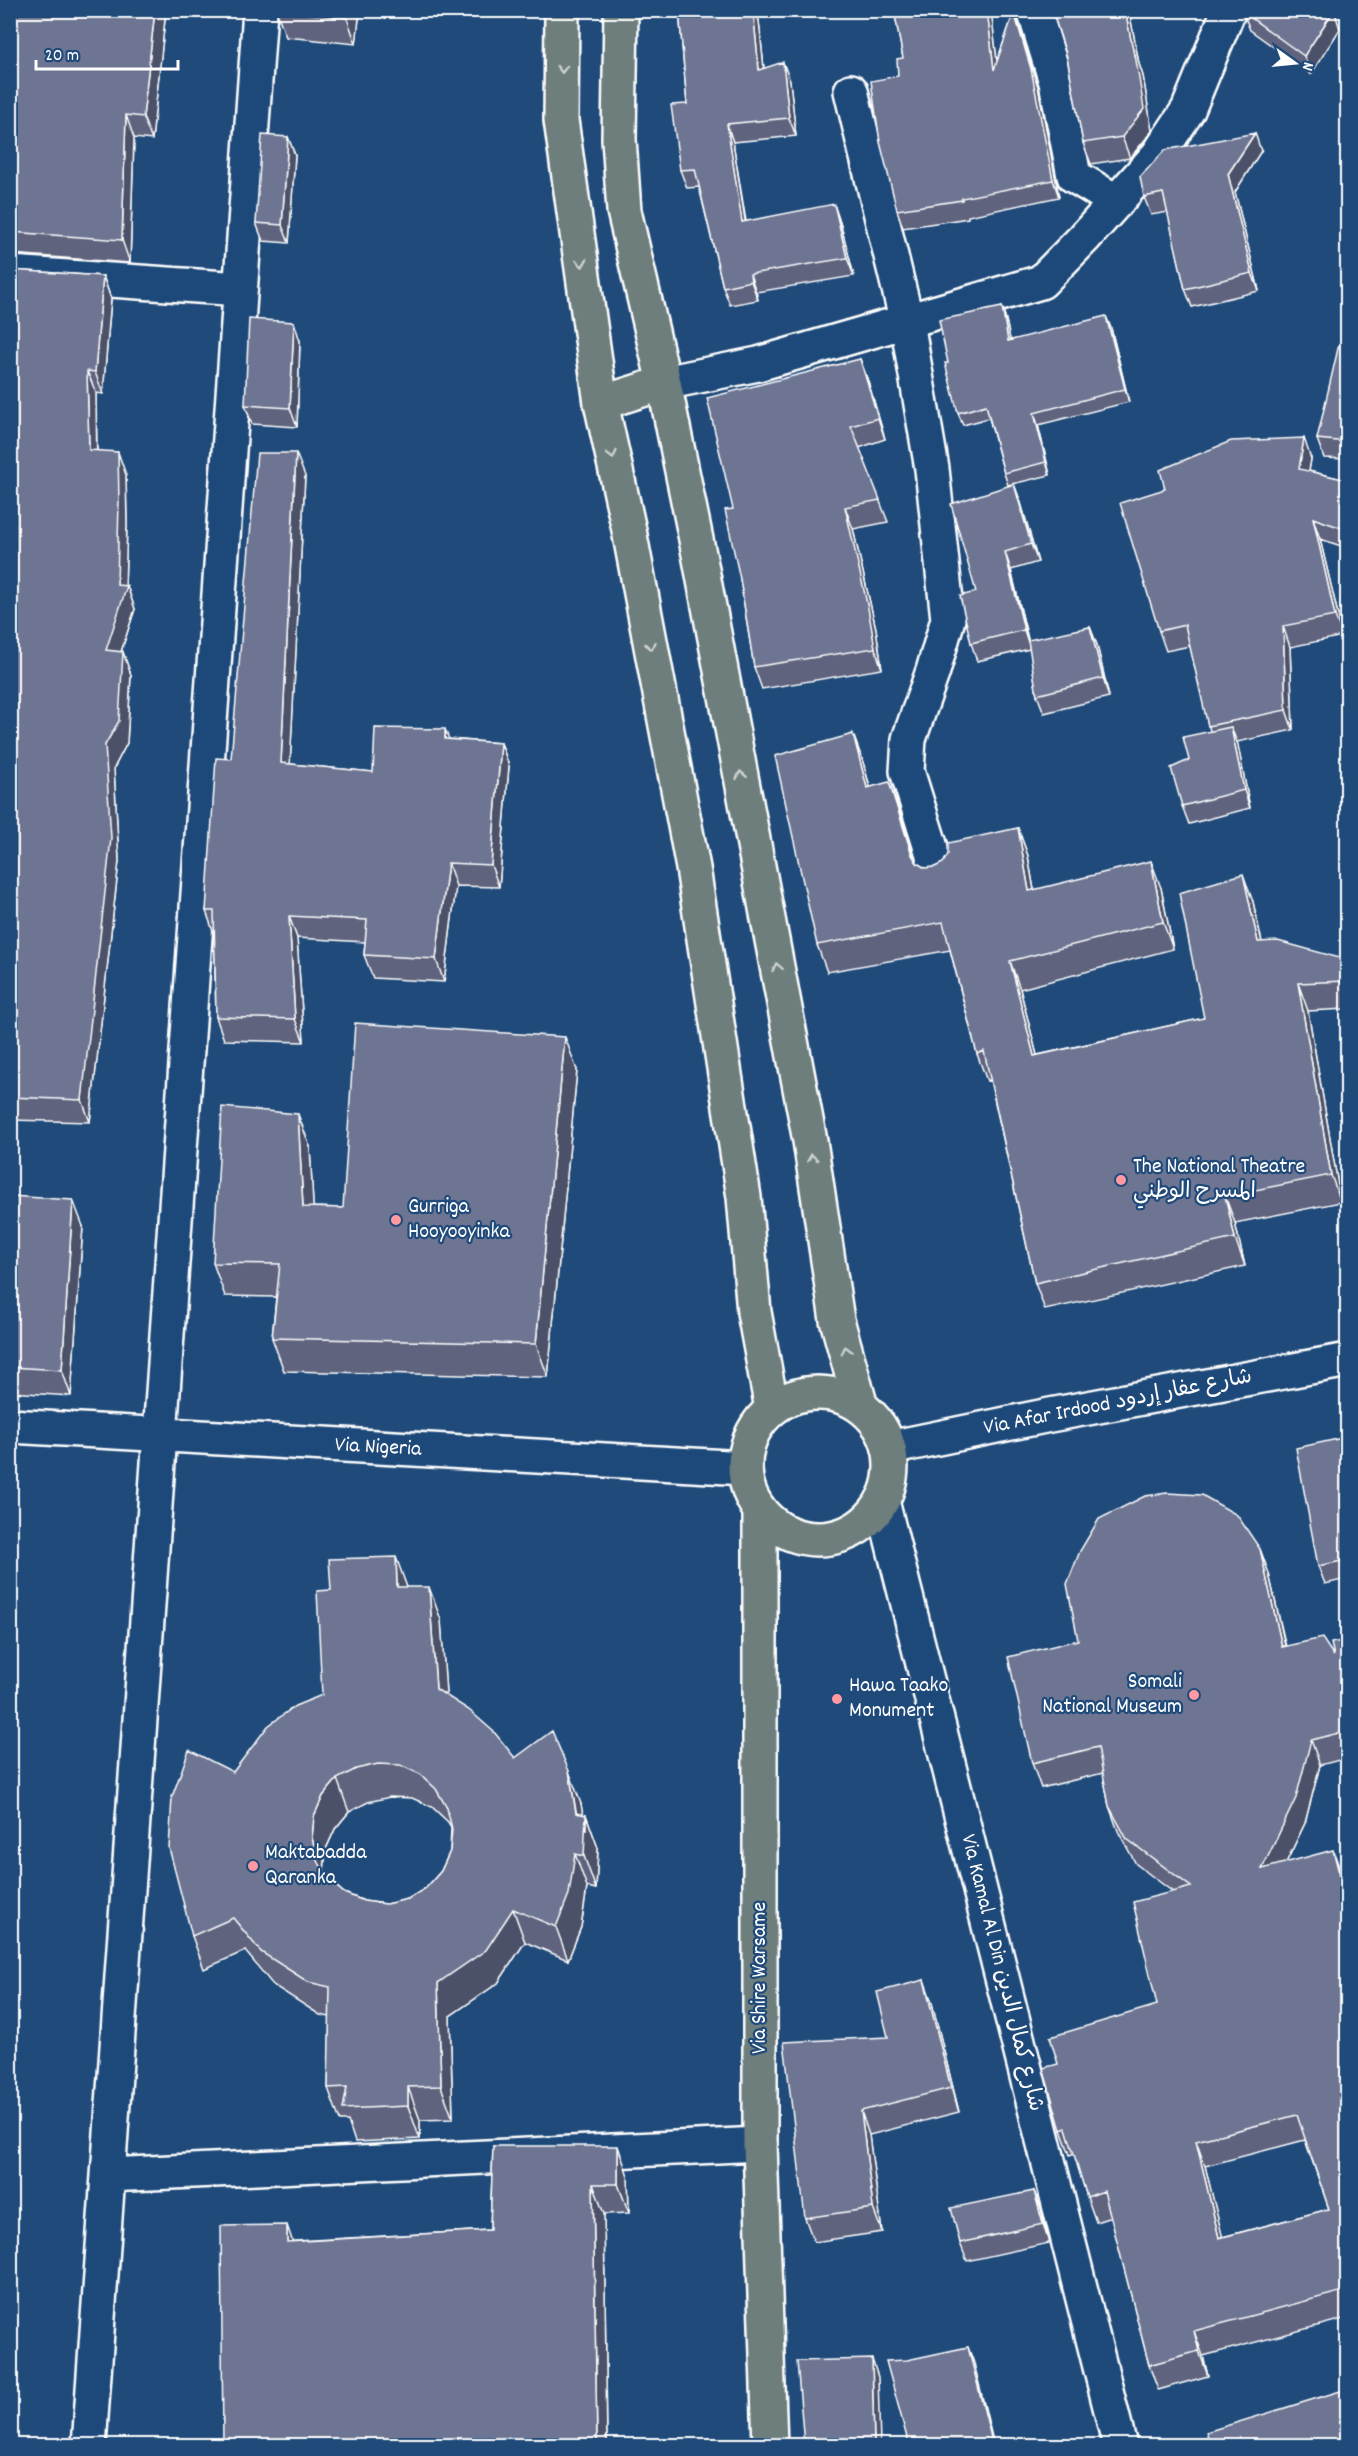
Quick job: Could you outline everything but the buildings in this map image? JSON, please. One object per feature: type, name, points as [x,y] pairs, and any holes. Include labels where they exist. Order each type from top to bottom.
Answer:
[{"type":"highway","points":[[562,10],[561,120],[601,403],[629,530],[693,868],[744,1197],[754,1312],[772,1409]]},
{"type":"highway","points":[[621,10],[620,139],[624,211],[664,382],[700,559],[808,1129],[837,1320],[861,1407]]},
{"type":"highway","points":[[601,403],[664,382]]},
{"type":"highway","points":[[816,1392],[840,1395],[861,1407],[879,1425],[889,1448],[892,1466],[889,1485],[882,1502],[861,1525],[847,1534],[823,1540],[800,1537],[778,1527],[760,1511],[749,1491],[745,1468],[748,1446],[757,1425],[772,1409],[792,1396],[816,1392]]},
{"type":"highway","name":"Via Shire Warsame","points":[[760,1511],[760,2144],[770,2445]]},
{"type":"street","points":[[89,2445],[260,10]]},
{"type":"street","points":[[1034,10],[1056,82],[1074,177],[1117,202]]},
{"type":"street","points":[[664,382],[758,364],[1041,282],[1158,155],[1188,110],[1229,10]]},
{"type":"street","points":[[851,92],[907,322],[932,469],[948,619],[933,671],[909,739],[907,771],[940,877]]},
{"type":"street","points":[[10,273],[240,289]]},
{"type":"street","name":"Via Afar Irdood شارع عفار إردود","points":[[889,1448],[1050,1415],[1347,1360]]},
{"type":"street","name":"Via Nigeria","points":[[10,1426],[745,1468]]},
{"type":"street","name":"Via Kamal Al Din شارع كمال الدين","points":[[882,1502],[1120,2445]]},
{"type":"street","points":[[108,2175],[760,2144]]},
{"type":"place","name":"The National Theatre المسرح الوطني","points":[[1121,1180]]},
{"type":"place","name":"Gurriga Hooyooyinka","points":[[396,1220]]},
{"type":"place","name":"Somali National Museum","points":[[1194,1695]]},
{"type":"place","name":"Hawa Taako Monument","points":[[837,1699]]},
{"type":"place","name":"Maktabadda Qaranka","points":[[253,1866]]}]
